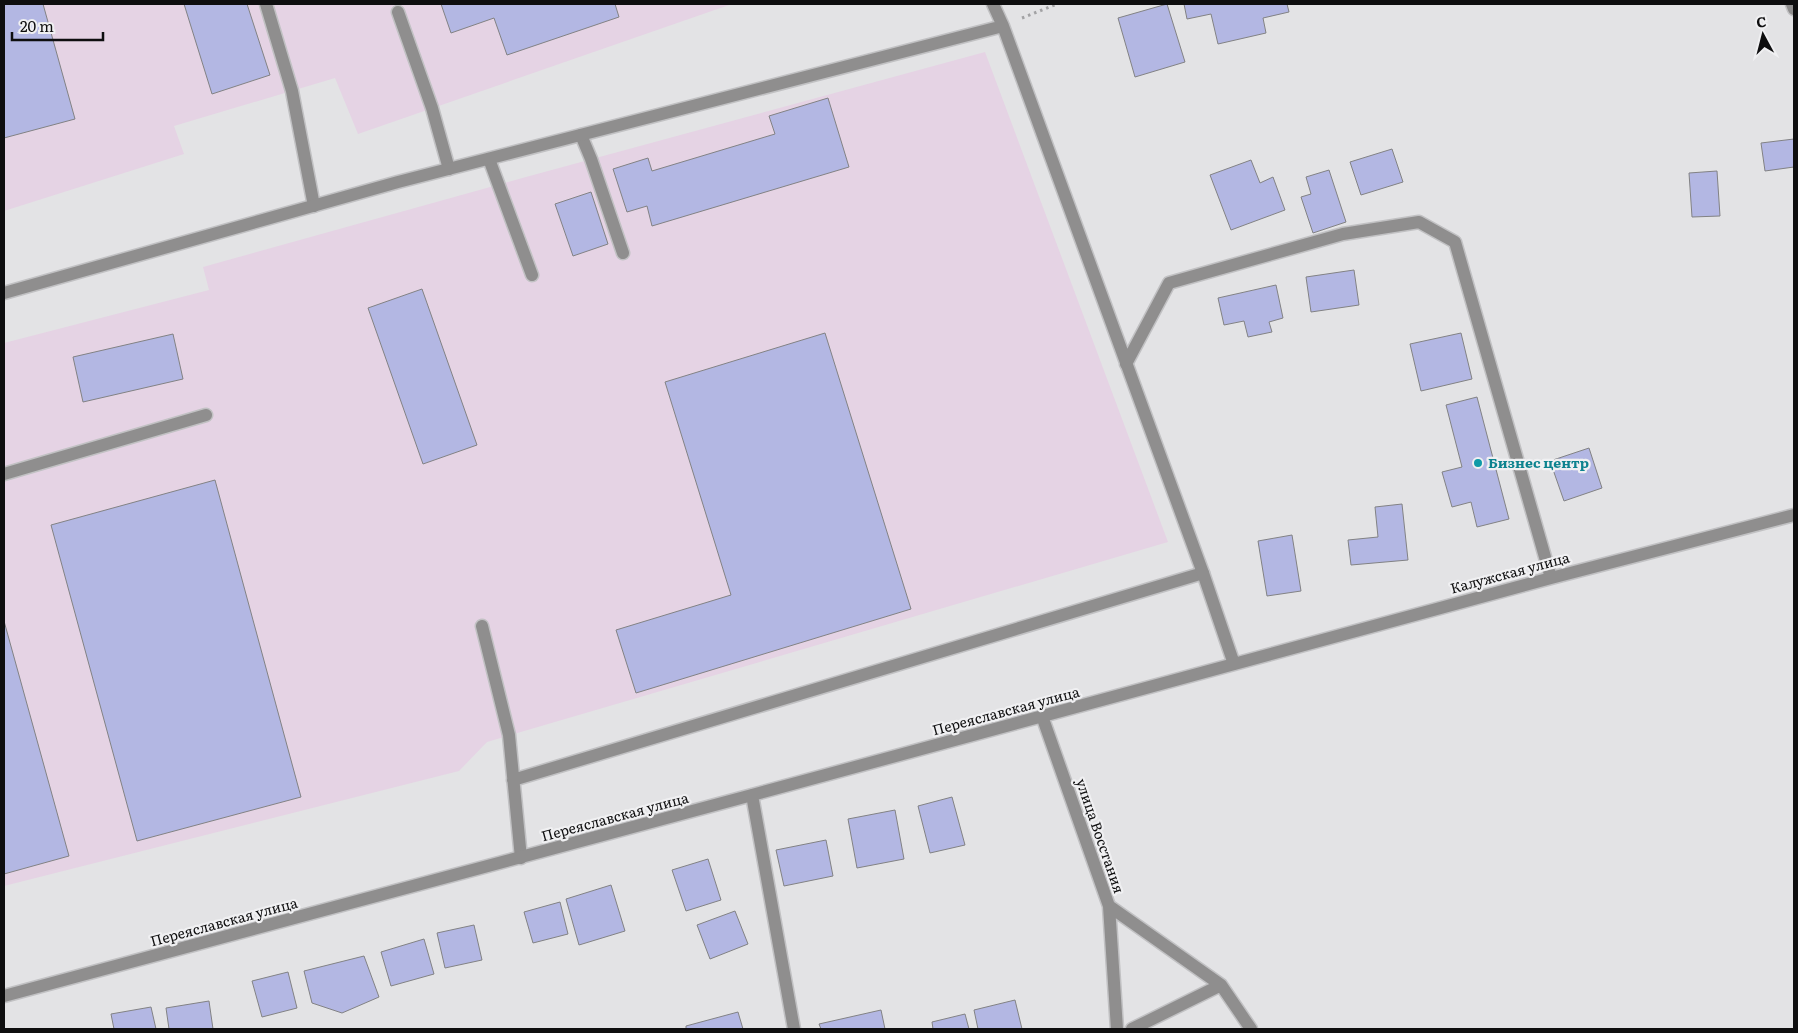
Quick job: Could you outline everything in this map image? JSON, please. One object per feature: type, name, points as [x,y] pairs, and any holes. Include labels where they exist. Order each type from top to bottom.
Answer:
[{"type":"street","points":[[266,4],[292,91],[314,206]]},
{"type":"street","points":[[993,4],[1003,26],[1203,572],[1234,664]]},
{"type":"street","points":[[1792,4],[1794,9]]},
{"type":"street","points":[[398,12],[432,108],[449,169]]},
{"type":"street","points":[[4,293],[449,169],[1003,26]]},
{"type":"street","points":[[581,135],[591,159],[622,253]]},
{"type":"street","points":[[489,159],[532,275]]},
{"type":"street","points":[[1126,364],[1169,283],[1343,234],[1420,222],[1456,242],[1550,578]]},
{"type":"street","points":[[4,474],[206,415]]},
{"type":"street","name":"Калужская улица","points":[[1234,664],[1550,578],[1794,515]]},
{"type":"street","points":[[513,780],[1203,572]]},
{"type":"street","points":[[482,626],[508,735],[520,858]]},
{"type":"street","name":"Переяславская улица","points":[[4,996],[1234,664]]},
{"type":"street","name":"улица Восстания","points":[[1042,716],[1109,906],[1117,1029]]},
{"type":"street","points":[[752,795],[794,1029]]},
{"type":"street","points":[[1109,906],[1221,985],[1251,1029]]},
{"type":"street","points":[[1132,1029],[1221,985]]},
{"type":"path","points":[[1003,26],[1057,4]]},
{"type":"shaded area","points":[[4,4],[732,4],[358,134],[335,78],[174,126],[184,154],[4,211]]},
{"type":"shaded area","points":[[985,52],[1168,542],[487,742],[459,771],[4,886],[4,343],[209,290],[203,267]]},
{"type":"building","points":[[4,4],[43,4],[75,119],[4,138]]},
{"type":"building","points":[[184,4],[247,4],[270,75],[212,94]]},
{"type":"building","points":[[441,4],[615,4],[619,17],[507,55],[494,18],[451,33]]},
{"type":"building","points":[[1167,4],[1185,62],[1135,77],[1118,18]]},
{"type":"building","points":[[1184,4],[1287,4],[1289,12],[1263,18],[1266,33],[1218,44],[1211,14],[1187,19]]},
{"type":"building","points":[[828,98],[849,167],[652,226],[647,206],[627,212],[613,169],[648,158],[652,171],[775,134],[769,116]]},
{"type":"building","points":[[1794,139],[1794,167],[1765,171],[1761,143]]},
{"type":"building","points":[[1392,149],[1403,182],[1361,195],[1350,162]]},
{"type":"building","points":[[1251,160],[1260,183],[1273,177],[1285,210],[1231,230],[1210,175]]},
{"type":"building","points":[[1329,170],[1346,222],[1313,233],[1301,197],[1311,194],[1306,177]]},
{"type":"building","points":[[1717,171],[1720,216],[1692,217],[1689,173]]},
{"type":"building","points":[[591,192],[608,244],[573,256],[555,204]]},
{"type":"building","points":[[1354,270],[1359,305],[1311,312],[1306,277]]},
{"type":"building","points":[[1276,285],[1283,318],[1269,322],[1272,332],[1248,337],[1244,321],[1224,325],[1218,298]]},
{"type":"building","points":[[422,289],[477,445],[423,464],[368,308]]},
{"type":"building","points":[[825,333],[911,609],[636,693],[616,630],[731,595],[665,382]]},
{"type":"building","points":[[1461,333],[1472,379],[1421,391],[1410,344]]},
{"type":"building","points":[[173,334],[183,379],[83,402],[73,357]]},
{"type":"building","name":"Бизнес центр","points":[[1477,397],[1509,519],[1477,527],[1471,502],[1452,507],[1442,472],[1462,467],[1446,405]]},
{"type":"building","points":[[1589,448],[1602,488],[1564,501],[1550,461]]},
{"type":"building","points":[[215,480],[301,797],[137,841],[51,525]]},
{"type":"building","points":[[1402,504],[1408,560],[1351,565],[1348,540],[1378,537],[1375,507]]},
{"type":"building","points":[[1292,535],[1301,591],[1267,596],[1258,541]]},
{"type":"building","points":[[4,621],[69,856],[4,874]]},
{"type":"building","points":[[952,797],[965,845],[930,853],[918,806]]},
{"type":"building","points":[[895,810],[904,859],[857,868],[848,819]]},
{"type":"building","points":[[826,840],[833,876],[784,886],[776,850]]},
{"type":"building","points":[[708,859],[721,900],[686,911],[672,870]]},
{"type":"building","points":[[611,885],[625,931],[579,945],[566,899]]},
{"type":"building","points":[[560,902],[568,934],[533,943],[524,912]]},
{"type":"building","points":[[735,911],[748,944],[710,959],[697,925]]},
{"type":"building","points":[[474,925],[482,960],[445,968],[437,933]]},
{"type":"building","points":[[424,939],[434,974],[391,986],[381,952]]},
{"type":"building","points":[[364,956],[379,997],[342,1013],[312,1003],[304,971]]},
{"type":"building","points":[[288,972],[297,1008],[262,1017],[252,981]]},
{"type":"building","points":[[1015,1000],[1022,1029],[978,1029],[974,1010]]},
{"type":"building","points":[[209,1001],[213,1029],[169,1029],[166,1008]]},
{"type":"building","points":[[151,1007],[156,1029],[114,1029],[111,1014]]},
{"type":"building","points":[[881,1010],[885,1029],[821,1029],[819,1024]]},
{"type":"building","points":[[738,1012],[743,1029],[686,1029],[686,1026]]},
{"type":"building","points":[[965,1014],[969,1029],[933,1029],[932,1022]]},
{"type":"place","name":"Бизнес центр","points":[[1478,463]]}]
